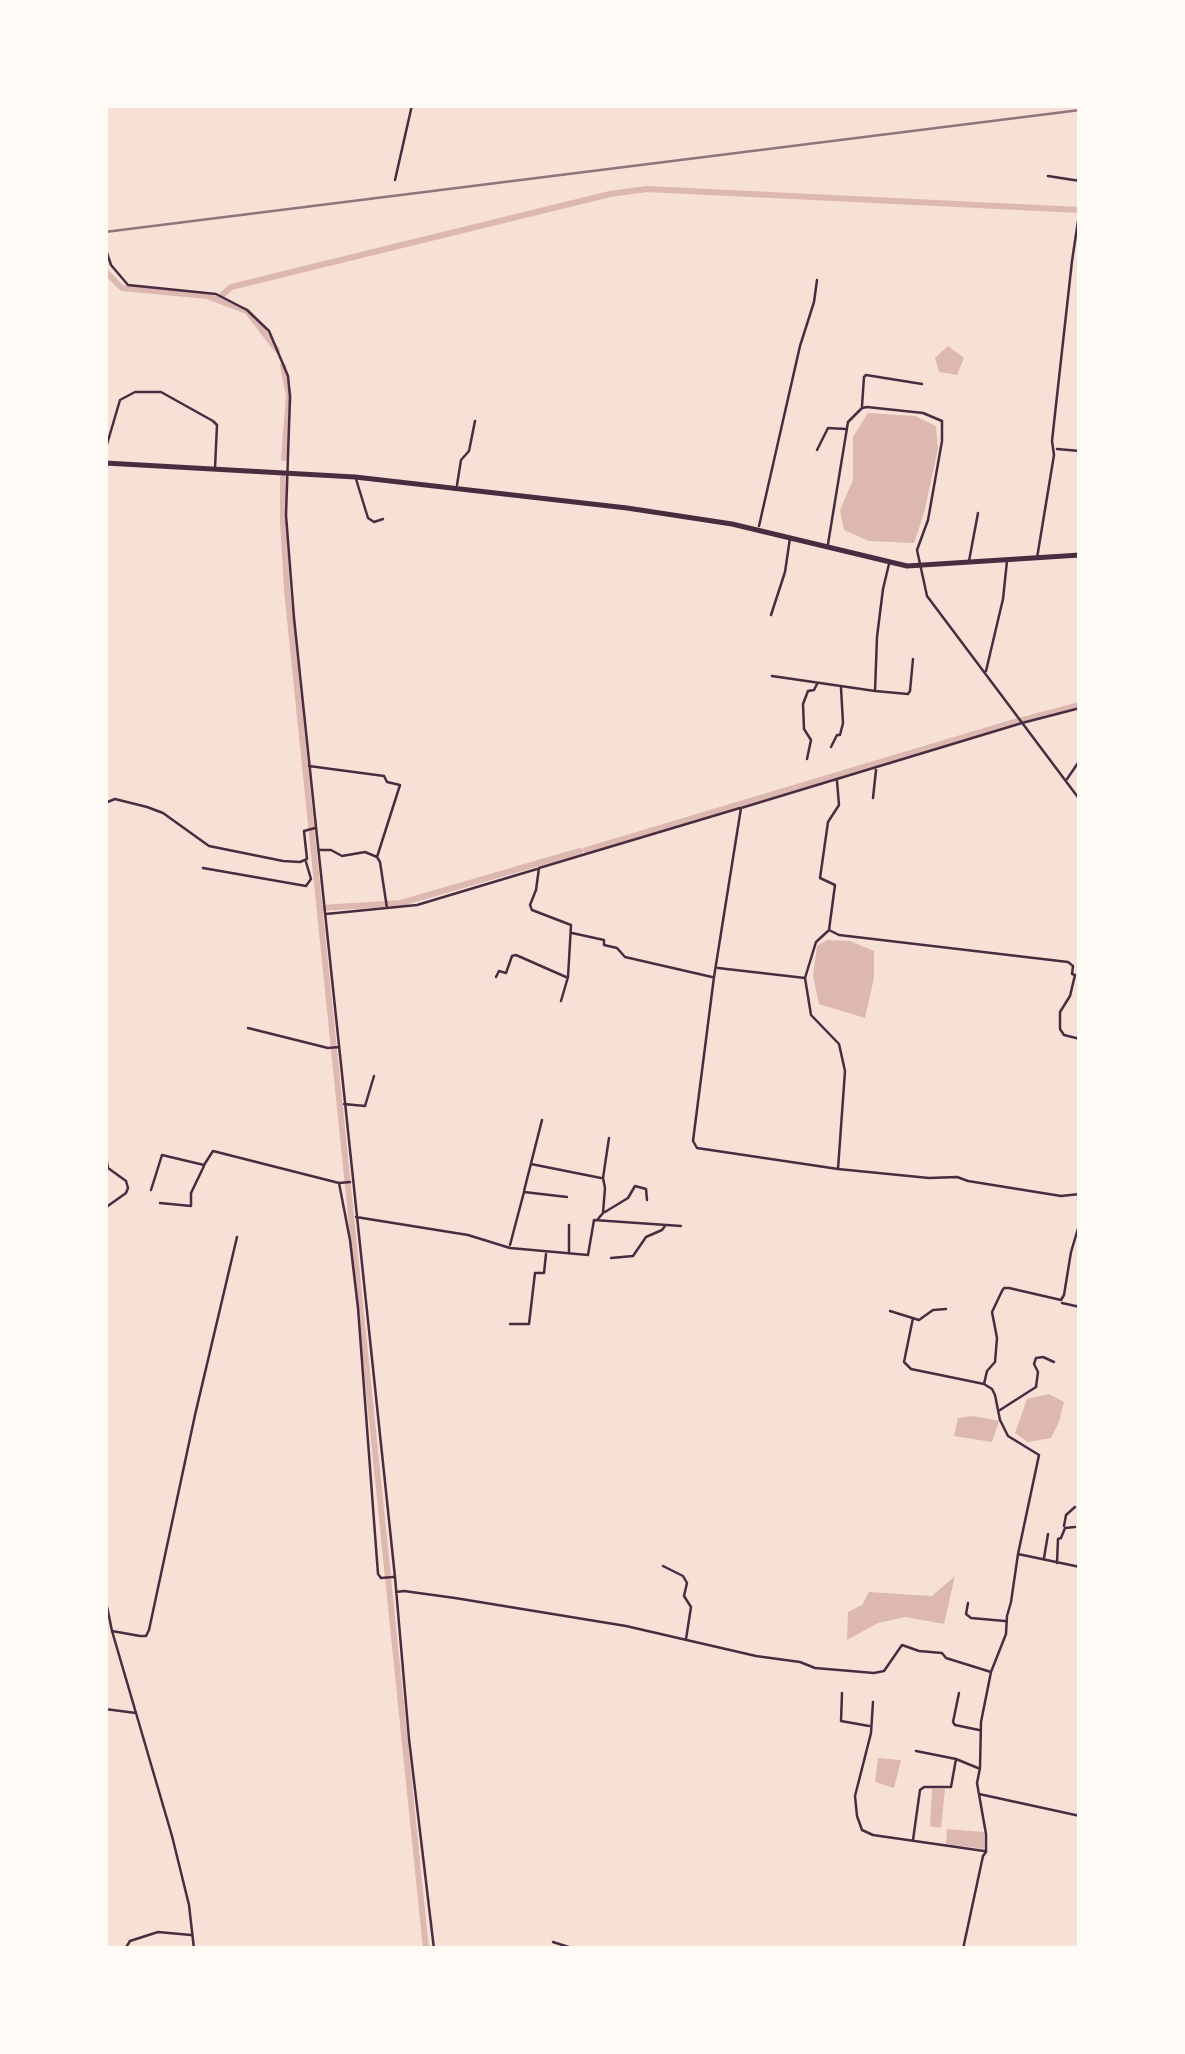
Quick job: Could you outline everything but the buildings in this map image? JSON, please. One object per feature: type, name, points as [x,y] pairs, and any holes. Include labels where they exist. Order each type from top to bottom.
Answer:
[{"type":"highway","points":[[105,464],[356,477],[627,508],[790,536],[889,562],[922,566],[1080,556]]},
{"type":"street","points":[[395,180],[412,105]]},
{"type":"street","points":[[1048,176],[1080,180]]},
{"type":"street","points":[[1037,558],[1054,449],[1080,208]]},
{"type":"street","points":[[105,247],[114,271],[128,285],[220,296],[247,310],[266,327],[285,366],[290,397],[286,515],[314,828],[434,1949]]},
{"type":"street","points":[[758,530],[817,280]]},
{"type":"street","points":[[828,545],[848,422],[862,408],[864,378],[866,375],[922,384]]},
{"type":"street","points":[[105,451],[120,400],[134,392],[161,392],[214,421],[215,470]]},
{"type":"street","points":[[862,408],[923,413],[938,418],[943,425],[928,520],[917,550],[926,596],[1080,800]]},
{"type":"street","points":[[456,490],[461,460],[469,451],[475,421]]},
{"type":"street","points":[[817,450],[828,428],[847,430]]},
{"type":"street","points":[[1054,449],[1080,451]]},
{"type":"street","points":[[356,477],[368,518],[374,522],[384,520]]},
{"type":"street","points":[[968,563],[978,513]]},
{"type":"street","points":[[771,616],[790,536]]},
{"type":"street","points":[[985,674],[1008,560]]},
{"type":"street","points":[[874,691],[882,590],[889,562]]},
{"type":"street","points":[[772,676],[908,694],[913,659]]},
{"type":"street","points":[[807,760],[811,740],[804,726],[802,704],[817,682]]},
{"type":"street","points":[[831,747],[843,722],[841,686]]},
{"type":"street","points":[[326,912],[387,904],[418,905],[1080,708]]},
{"type":"street","points":[[1065,781],[1080,760]]},
{"type":"street","points":[[309,766],[384,776],[387,782],[400,785],[377,857]]},
{"type":"street","points":[[872,798],[876,768]]},
{"type":"street","points":[[836,779],[838,806],[828,822],[820,878],[835,885],[829,930],[816,942],[805,978],[811,1015],[839,1044],[845,1071],[838,1169]]},
{"type":"street","points":[[105,803],[114,800],[163,813],[216,848],[284,861],[306,860]]},
{"type":"street","points":[[741,808],[714,977],[695,1146],[838,1169],[958,1177],[1062,1196],[1080,1192],[1080,1176]]},
{"type":"street","points":[[203,868],[306,886],[311,879],[304,833],[314,828]]},
{"type":"street","points":[[318,850],[331,850],[342,856],[365,852],[377,857],[387,904]]},
{"type":"street","points":[[538,868],[532,910],[571,925],[568,977],[561,1001]]},
{"type":"street","points":[[829,930],[839,935],[1080,964]]},
{"type":"street","points":[[572,933],[604,940],[604,945],[617,948],[625,957],[714,977]]},
{"type":"street","points":[[496,977],[499,971],[506,972],[516,955],[568,977]]},
{"type":"street","points":[[1068,962],[1073,966],[1072,974],[1077,976],[1060,1012],[1060,1029],[1064,1035],[1080,1039]]},
{"type":"street","points":[[716,968],[805,978]]},
{"type":"street","points":[[248,1028],[328,1048],[338,1047]]},
{"type":"street","points":[[344,1104],[365,1106],[374,1076]]},
{"type":"street","points":[[510,1248],[542,1120]]},
{"type":"street","points":[[603,1213],[602,1178],[609,1138]]},
{"type":"street","points":[[105,1208],[126,1194],[128,1188],[126,1180],[108,1168],[106,1151]]},
{"type":"street","points":[[160,1202],[192,1206],[192,1194],[213,1151],[340,1183],[351,1182]]},
{"type":"street","points":[[151,1190],[162,1154],[204,1165]]},
{"type":"street","points":[[531,1164],[602,1178]]},
{"type":"street","points":[[340,1183],[358,1308],[378,1574],[381,1578],[392,1577]]},
{"type":"street","points":[[356,1217],[468,1235],[510,1248],[588,1255],[592,1222],[628,1198],[634,1186],[646,1190],[647,1200]]},
{"type":"street","points":[[524,1192],[567,1197]]},
{"type":"street","points":[[597,1220],[681,1226]]},
{"type":"street","points":[[1061,1300],[1080,1222]]},
{"type":"street","points":[[569,1252],[570,1225]]},
{"type":"street","points":[[611,1258],[631,1258],[646,1237],[666,1225]]},
{"type":"street","points":[[112,1631],[146,1636],[150,1630],[195,1415],[238,1237]]},
{"type":"street","points":[[510,1324],[529,1324],[535,1273],[544,1273],[546,1253]]},
{"type":"street","points":[[984,1384],[987,1371],[995,1362],[997,1338],[992,1312],[1004,1288],[1080,1307]]},
{"type":"street","points":[[890,1311],[922,1320],[933,1310],[946,1309]]},
{"type":"street","points":[[913,1318],[904,1362],[907,1366],[992,1389],[1008,1436],[1039,1455],[1006,1634],[990,1672],[980,1731],[977,1783],[986,1852],[963,1949]]},
{"type":"street","points":[[998,1412],[1036,1387],[1036,1358],[1054,1362]]},
{"type":"street","points":[[1057,1563],[1058,1540],[1066,1515],[1075,1507]]},
{"type":"street","points":[[1064,1530],[1075,1527]]},
{"type":"street","points":[[1044,1560],[1048,1534]]},
{"type":"street","points":[[1018,1554],[1080,1566]]},
{"type":"street","points":[[663,1566],[684,1576],[687,1583],[684,1596],[691,1607],[686,1640]]},
{"type":"street","points":[[396,1592],[404,1590],[626,1626],[815,1668],[884,1671],[902,1645],[942,1654],[990,1672]]},
{"type":"street","points":[[105,1597],[107,1617],[172,1836],[194,1949]]},
{"type":"street","points":[[968,1604],[966,1614],[971,1618],[1006,1621]]},
{"type":"street","points":[[842,1692],[841,1721],[870,1726]]},
{"type":"street","points":[[959,1693],[953,1722],[980,1731]]},
{"type":"street","points":[[873,1702],[856,1796],[860,1826],[866,1833],[986,1852]]},
{"type":"street","points":[[105,1709],[137,1713]]},
{"type":"street","points":[[916,1751],[980,1768]]},
{"type":"street","points":[[913,1840],[921,1788],[951,1787],[956,1759]]},
{"type":"street","points":[[978,1794],[1080,1816]]},
{"type":"street","points":[[126,1949],[130,1942],[158,1932],[192,1935]]},
{"type":"street","points":[[553,1942],[575,1949]]},
{"type":"shaded area","points":[[948,346],[964,358],[957,375],[939,372],[935,358]]},
{"type":"shaded area","points":[[868,413],[915,416],[936,426],[938,449],[914,543],[869,541],[844,530],[840,510],[853,480],[853,437]]},
{"type":"shaded area","points":[[827,940],[850,941],[874,951],[874,978],[865,1018],[819,1004],[813,976],[817,946]]},
{"type":"shaded area","points":[[1049,1394],[1064,1402],[1059,1422],[1051,1438],[1028,1442],[1015,1433],[1027,1399]]},
{"type":"shaded area","points":[[973,1416],[999,1421],[992,1442],[954,1436],[958,1418]]},
{"type":"shaded area","points":[[955,1576],[944,1624],[905,1617],[878,1623],[847,1640],[848,1612],[862,1605],[869,1592],[932,1596]]},
{"type":"shaded area","points":[[878,1758],[901,1760],[894,1788],[875,1782]]},
{"type":"shaded area","points":[[932,1789],[945,1789],[941,1828],[930,1826]]},
{"type":"shaded area","points":[[947,1829],[984,1832],[984,1849],[946,1844]]},
{"type":"waterway","points":[[217,300],[231,287],[610,194],[647,189],[1080,210]]},
{"type":"waterway","points":[[105,269],[122,288],[207,296],[247,311],[277,350]]},
{"type":"waterway","points":[[283,366],[289,395],[284,458]]},
{"type":"waterway","points":[[283,478],[287,590],[426,1949]]},
{"type":"waterway","points":[[586,850],[1080,705]]},
{"type":"waterway","points":[[321,908],[401,903],[580,851]]},
{"type":"railway","points":[[105,232],[1080,110]]}]
